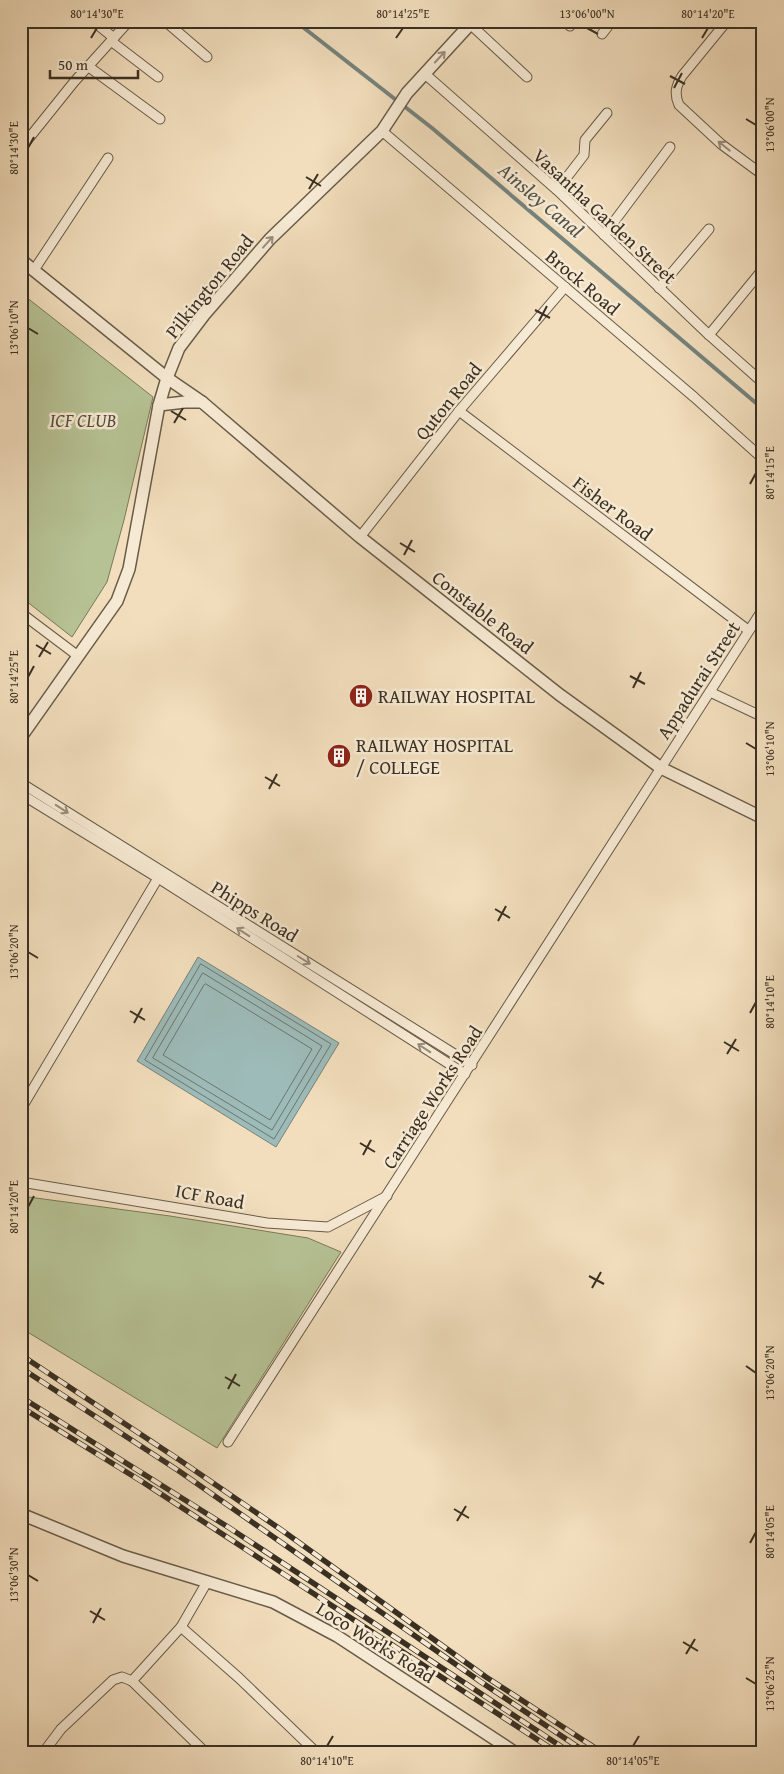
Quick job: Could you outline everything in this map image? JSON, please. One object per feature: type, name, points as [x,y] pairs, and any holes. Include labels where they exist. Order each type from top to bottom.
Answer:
[{"type":"street","points":[[93,21],[158,77]]},
{"type":"street","points":[[21,148],[74,82],[128,21]]},
{"type":"street","points":[[164,21],[207,57]]},
{"type":"street","points":[[602,34],[612,21]]},
{"type":"street","points":[[727,21],[678,82],[676,99],[679,105],[721,144],[763,175]]},
{"type":"street","points":[[468,24],[527,77]]},
{"type":"street","name":"Pilkington Road","points":[[21,737],[117,601],[129,569],[159,405],[179,348],[204,315],[270,239],[382,130],[407,93],[468,24]]},
{"type":"street","points":[[89,67],[160,120]]},
{"type":"street","name":"Vasantha Garden Street","points":[[425,74],[557,190],[709,335],[763,383]]},
{"type":"street","points":[[557,190],[584,155],[586,140],[607,113]]},
{"type":"street","name":"Brock Road","points":[[382,130],[694,397],[763,460]]},
{"type":"street","points":[[604,235],[670,147]]},
{"type":"street","points":[[34,270],[108,158]]},
{"type":"street","points":[[659,288],[710,229]]},
{"type":"street","name":"Constable Road","points":[[21,260],[167,378],[202,402],[360,537],[560,695],[661,768],[763,818]]},
{"type":"street","points":[[709,335],[763,269]]},
{"type":"street","name":"Quton Road","points":[[360,537],[459,411],[565,288]]},
{"type":"street","points":[[159,405],[202,402]]},
{"type":"street","name":"Fisher Road","points":[[459,411],[748,630]]},
{"type":"street","name":"Appadurai Street","points":[[661,768],[763,609]]},
{"type":"street","points":[[21,613],[78,656]]},
{"type":"street","points":[[710,692],[763,717]]},
{"type":"street","name":"Carriage Works Road","points":[[228,1442],[388,1196],[661,768]]},
{"type":"street","name":"Phipps Road","points":[[21,782],[472,1065]]},
{"type":"street","name":"Phipps Road","points":[[21,794],[158,878],[465,1074]]},
{"type":"street","points":[[21,1109],[158,878]]},
{"type":"street","name":"ICF Road","points":[[21,1182],[267,1223],[328,1227],[388,1196]]},
{"type":"street","name":"Loco Works Road","points":[[21,1514],[123,1556],[273,1602],[337,1636],[516,1753]]},
{"type":"street","points":[[132,1681],[181,1627],[207,1582]]},
{"type":"street","points":[[181,1627],[245,1684],[317,1753]]},
{"type":"street","points":[[44,1753],[61,1729],[113,1680],[122,1677],[132,1681],[206,1753]]},
{"type":"green space","name":"ICF CLUB","points":[[21,293],[153,397],[124,520],[107,582],[72,637],[21,597]]},
{"type":"green space","points":[[21,1196],[170,1216],[308,1238],[341,1252],[217,1448],[21,1328]]},
{"type":"water","points":[[198,957],[339,1043],[276,1147],[137,1061]]},
{"type":"waterway","name":"Ainsley Canal","points":[[295,21],[432,128],[763,409]]},
{"type":"railway","points":[[21,1355],[283,1531],[486,1677],[603,1753]]},
{"type":"railway","points":[[21,1368],[179,1471],[481,1682],[587,1753]]},
{"type":"railway","points":[[21,1397],[228,1527],[571,1753]]},
{"type":"railway","points":[[21,1407],[141,1481],[558,1753]]},
{"type":"place","name":"RAILWAY HOSPITAL","points":[[361,696]]},
{"type":"place","name":"RAILWAY HOSPITAL / COLLEGE","points":[[339,756]]}]
